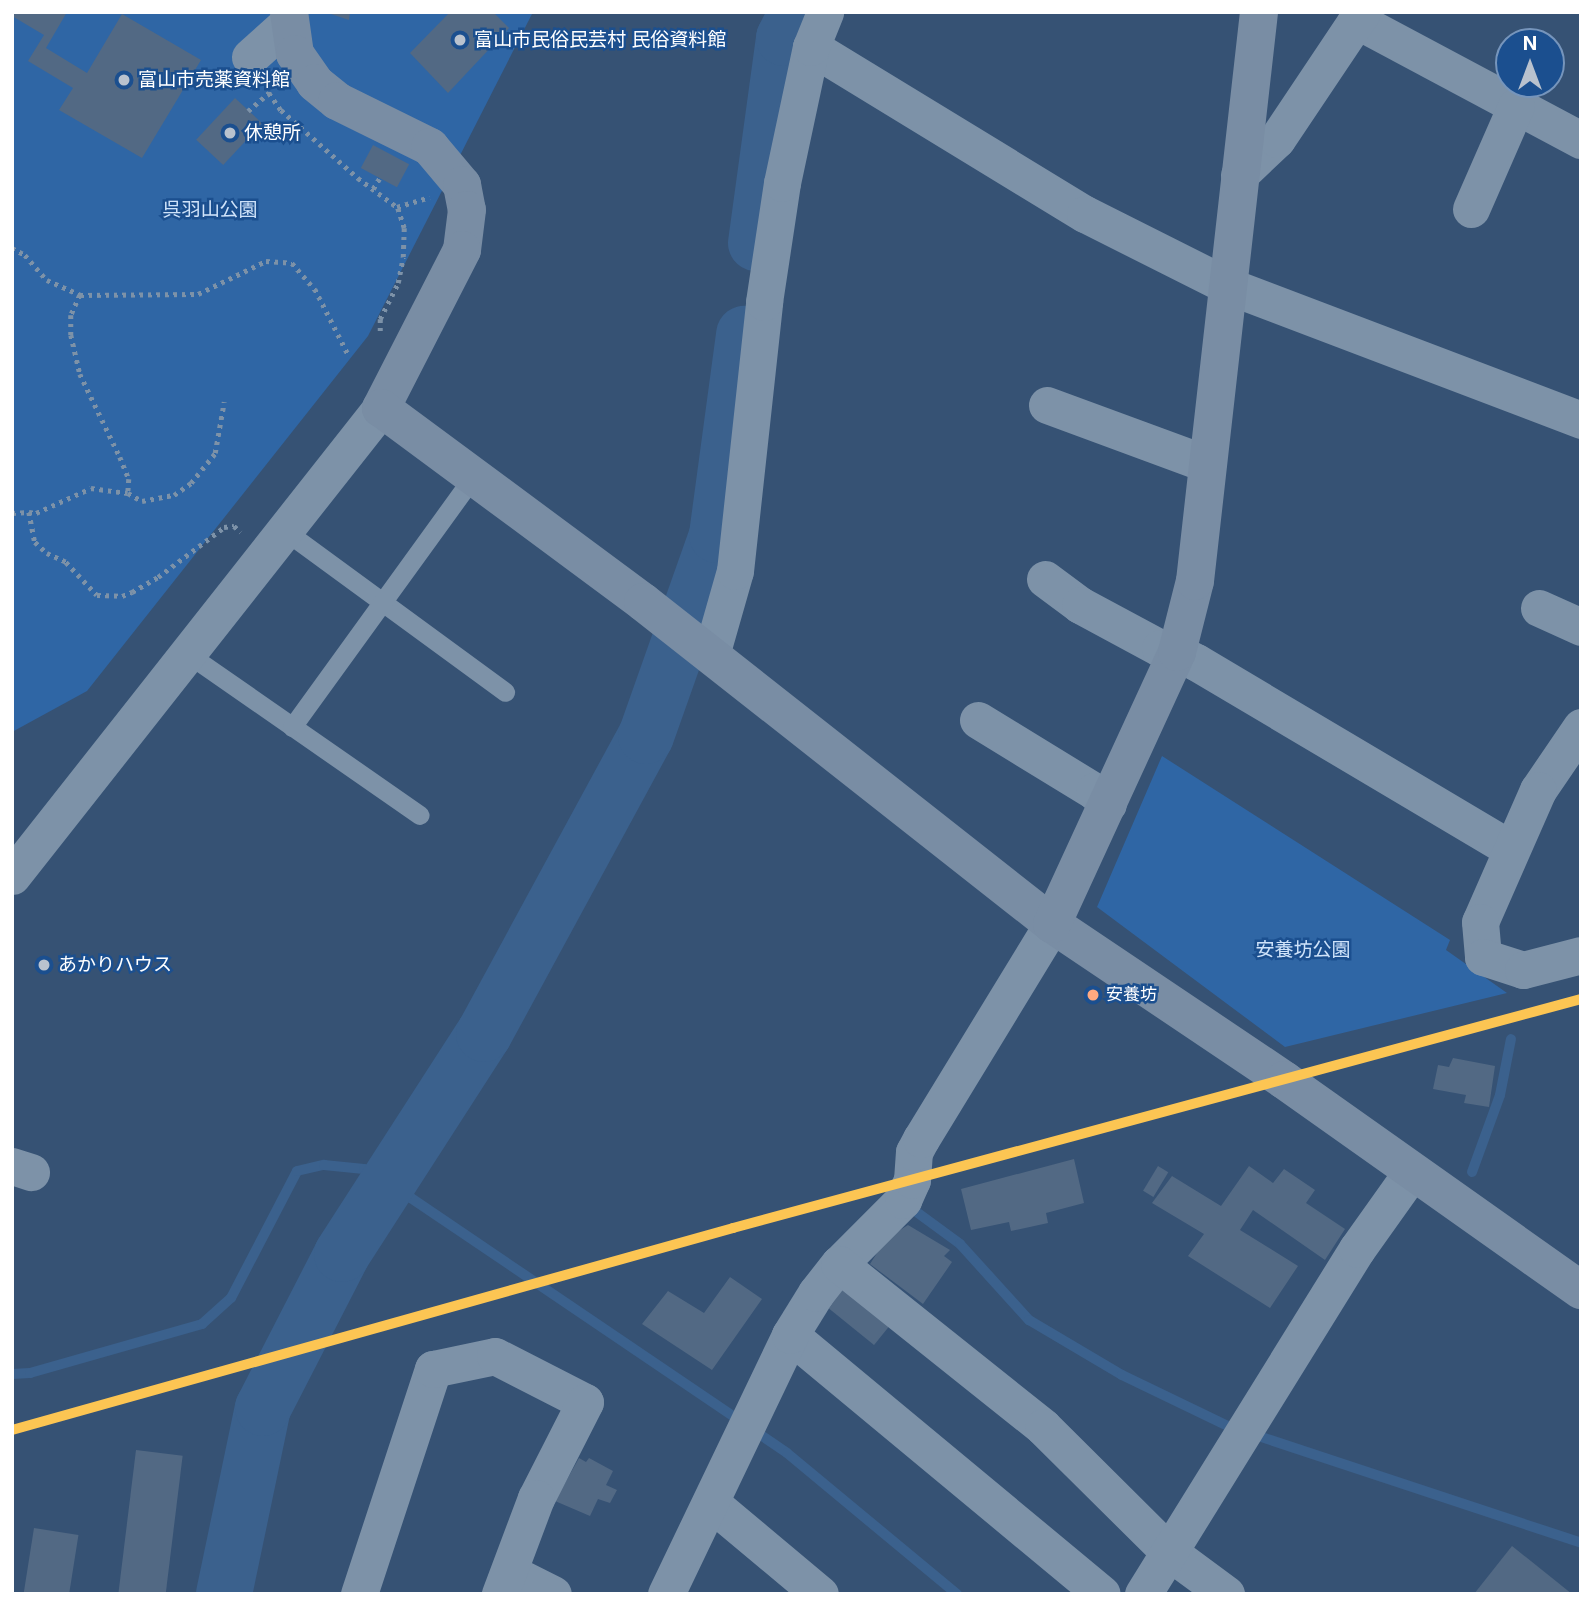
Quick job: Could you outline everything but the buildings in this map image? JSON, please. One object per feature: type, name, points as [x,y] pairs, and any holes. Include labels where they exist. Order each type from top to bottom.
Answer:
[{"type":"street","points":[[711,655],[735,571],[766,289],[782,183],[811,47],[825,12]]},
{"type":"street","points":[[677,1589],[711,1503],[790,1335],[816,1293],[839,1264],[903,1200],[912,1180],[914,1152],[1052,924],[1177,652],[1195,581],[1226,285],[1259,12]]},
{"type":"street","points":[[1239,175],[1277,139],[1359,16],[1581,140]]},
{"type":"street","points":[[12,876],[188,654],[388,393],[463,250],[467,210],[463,185],[430,148],[337,101],[315,83],[295,54],[274,32]]},
{"type":"street","points":[[811,47],[1085,214],[1226,285],[1581,420]]},
{"type":"street","points":[[1471,209],[1516,106]]},
{"type":"street","points":[[388,393],[474,476],[643,602],[1052,924],[1284,1080],[1411,1173],[1580,1286]]},
{"type":"street","points":[[1046,405],[1207,464]]},
{"type":"street","points":[[1045,579],[1080,606],[1160,648],[1177,652],[1511,849]]},
{"type":"street","points":[[1539,607],[1581,627]]},
{"type":"street","points":[[978,720],[1094,791],[1108,804]]},
{"type":"street","points":[[1581,727],[1538,790],[1480,922],[1483,957],[1523,970],[1581,955]]},
{"type":"street","points":[[1143,1594],[1357,1249],[1411,1173]]},
{"type":"street","points":[[839,1264],[1043,1427],[1170,1552],[1226,1594]]},
{"type":"street","points":[[790,1335],[1102,1594]]},
{"type":"street","points":[[359,1594],[433,1369],[495,1356],[585,1402],[536,1498],[505,1583],[553,1594]]},
{"type":"street","points":[[711,1503],[820,1594]]},
{"type":"lane","points":[[292,727],[474,476]]},
{"type":"lane","points":[[275,541],[382,602],[505,692]]},
{"type":"lane","points":[[188,654],[420,815]]},
{"type":"path","points":[[274,32],[269,93],[281,110],[397,207],[404,228],[403,257],[398,283],[380,319],[388,393]]},
{"type":"path","points":[[248,111],[269,93]]},
{"type":"path","points":[[373,189],[379,179]]},
{"type":"path","points":[[397,207],[463,185]]},
{"type":"path","points":[[12,248],[25,255],[47,280],[80,295],[198,294],[266,261],[292,263],[315,289],[349,356]]},
{"type":"path","points":[[80,295],[71,316],[71,335],[80,374],[120,457],[129,480],[128,493]]},
{"type":"path","points":[[12,513],[36,513],[91,488],[128,493],[142,501],[156,501],[174,495],[191,482],[215,453],[225,402]]},
{"type":"path","points":[[29,512],[35,542],[47,553],[66,562],[97,595],[122,596],[132,592],[158,577],[224,527],[233,526],[275,541]]},
{"type":"green space","name":"呉羽山公園","points":[[12,12],[533,12],[368,336],[87,691],[12,732]]},
{"type":"green space","name":"安養坊公園","points":[[1162,756],[1450,940],[1446,950],[1507,993],[1285,1047],[1097,907]]},
{"type":"waterway","points":[[756,243],[784,38],[797,12]]},
{"type":"waterway","points":[[224,1594],[263,1408],[342,1254],[484,1034],[646,736],[717,535],[744,334]]},
{"type":"waterway","points":[[1472,1172],[1500,1095],[1511,1039]]},
{"type":"waterway","points":[[12,1374],[30,1373],[202,1324],[231,1298],[297,1171],[324,1165],[364,1169],[740,1421]]},
{"type":"waterway","points":[[907,1205],[960,1244],[1029,1320],[1122,1375],[1228,1426],[1581,1543]]},
{"type":"waterway","points":[[752,1429],[787,1453],[957,1594]]},
{"type":"transit line","points":[[12,1430],[733,1228],[1581,999]]},
{"type":"place","name":"富山市民俗民芸村 民俗資料館","points":[[460,40]]},
{"type":"place","name":"富山市売薬資料館","points":[[124,80]]},
{"type":"place","name":"休憩所","points":[[230,133]]},
{"type":"place","name":"あかりハウス","points":[[44,965]]},
{"type":"place","name":"安養坊","points":[[1093,995]]}]
